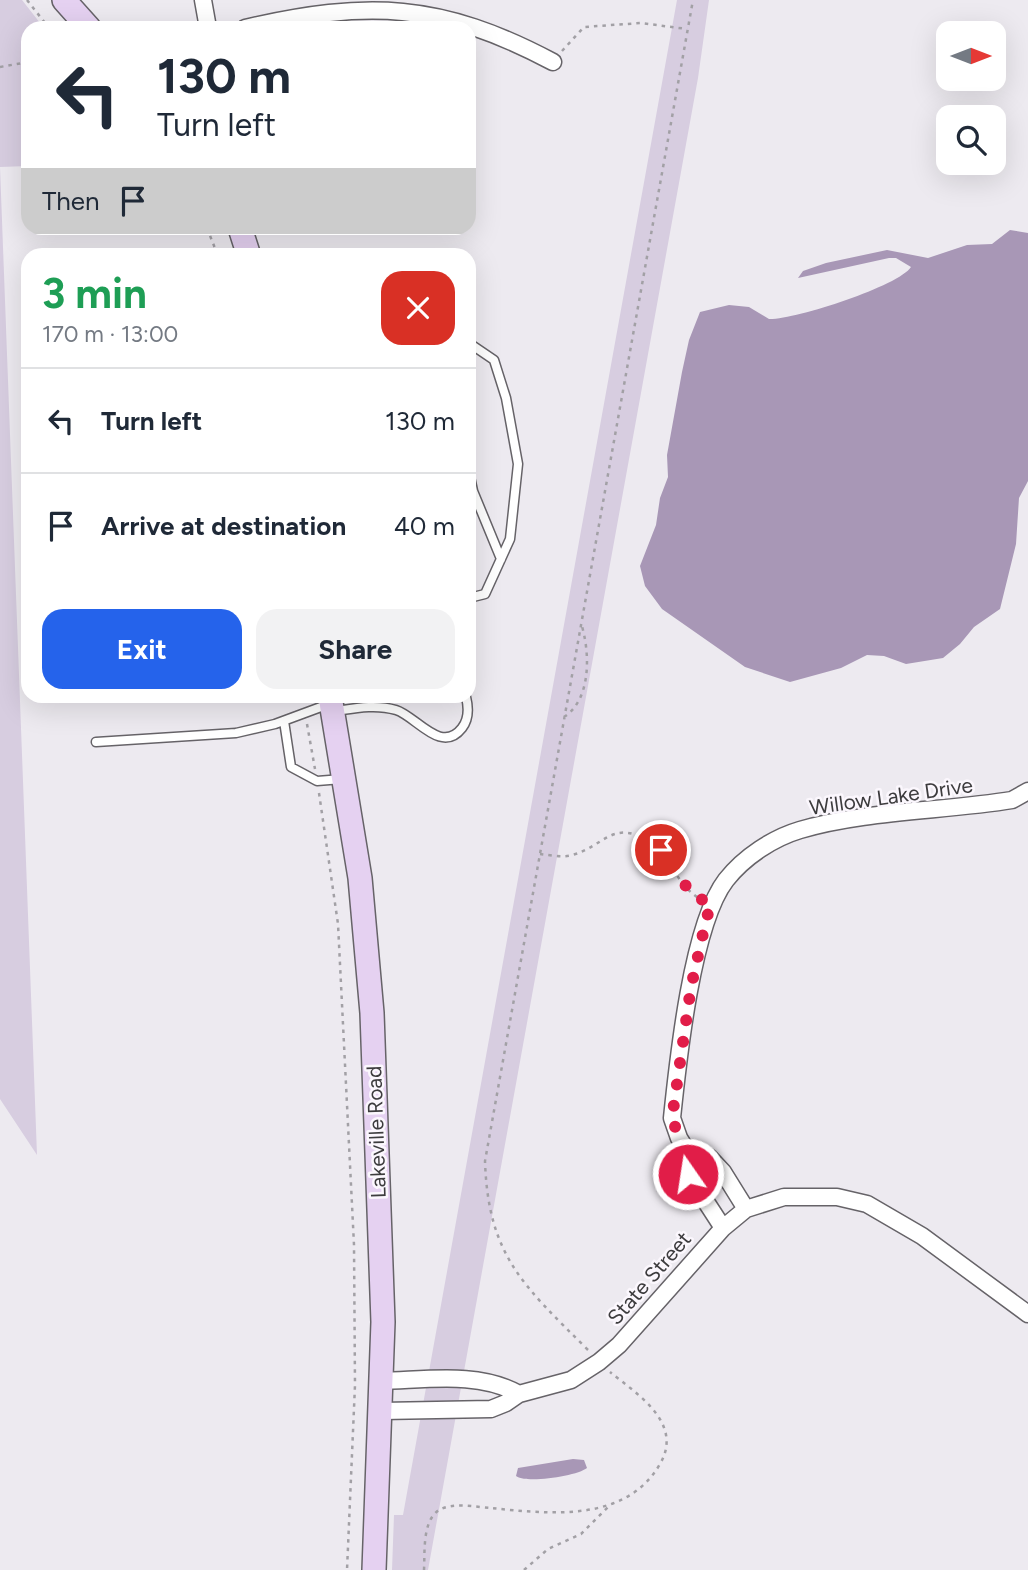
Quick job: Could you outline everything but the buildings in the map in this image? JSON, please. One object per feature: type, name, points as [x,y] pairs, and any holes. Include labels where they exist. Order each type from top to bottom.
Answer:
[{"type":"main road","points":[[64,0],[83,21]]},
{"type":"main road","name":"Lakeville Road","points":[[332,704],[360,878],[370,982],[380,1239],[382,1381],[374,1570]]},
{"type":"street","points":[[203,0],[207,21]]},
{"type":"street","points":[[264,21],[286,13],[328,5],[397,5],[464,21]]},
{"type":"street","points":[[476,24],[553,62]]},
{"type":"street","name":"Willow Lake Drive","points":[[723,1228],[688,1174],[691,1157],[679,1138],[672,1118],[691,987],[707,916],[726,880],[770,842],[800,830],[845,821],[1012,800],[1028,791]]},
{"type":"street","points":[[691,1157],[709,1157],[723,1172],[746,1209]]},
{"type":"street","name":"State Street","points":[[382,1410],[491,1409],[506,1404],[519,1394],[571,1381],[619,1345],[723,1228],[746,1209],[784,1197],[837,1196],[867,1204],[922,1236],[1028,1314]]},
{"type":"street","points":[[382,1381],[470,1379],[506,1386],[519,1394]]},
{"type":"lane","points":[[476,348],[494,360],[518,464],[510,539],[485,594],[476,596]]},
{"type":"lane","points":[[476,498],[501,559]]},
{"type":"lane","points":[[96,742],[236,733],[284,721],[332,704],[397,710],[409,716],[427,732],[449,737],[457,734],[468,716],[467,703]]},
{"type":"lane","points":[[284,721],[291,767],[317,781],[345,779]]},
{"type":"path","points":[[27,0],[44,21]]},
{"type":"path","points":[[424,1570],[428,1526],[432,1517],[441,1509],[472,1506],[517,1511],[589,1511],[610,1506],[621,1503],[641,1488],[667,1452],[666,1434],[661,1418],[646,1400],[599,1362],[529,1292],[512,1268],[500,1245],[486,1198],[485,1161],[693,0]]},
{"type":"path","points":[[553,62],[584,27],[641,23],[688,29]]},
{"type":"path","points":[[0,67],[21,63]]},
{"type":"path","points":[[564,717],[579,701],[585,675],[587,644],[581,622]]},
{"type":"path","points":[[305,713],[338,924],[354,1245],[355,1385],[347,1570]]},
{"type":"path","points":[[540,854],[571,856],[608,834],[618,832],[641,837],[661,850],[677,879],[691,893],[712,906]]},
{"type":"path","points":[[524,1570],[548,1549],[581,1534],[610,1506]]},
{"type":"shaded area","points":[[0,0],[22,0],[38,21],[21,21],[21,166],[0,167]]},
{"type":"shaded area","points":[[677,0],[709,0],[698,78],[428,1570],[392,1570],[394,1515],[403,1515]]},
{"type":"shaded area","points":[[0,167],[37,1155],[0,1099]]},
{"type":"shaded area","points":[[1010,230],[1028,233],[1028,481],[1019,498],[1016,544],[1000,609],[974,627],[960,644],[943,658],[906,664],[884,656],[867,655],[841,668],[790,682],[745,667],[662,609],[645,586],[640,566],[656,525],[660,498],[668,477],[667,455],[682,372],[689,340],[700,312],[729,305],[749,307],[769,319],[800,314],[867,292],[902,275],[911,267],[896,258],[889,258],[798,278],[803,271],[826,263],[887,250],[928,258],[967,245],[992,244]]},
{"type":"shaded area","points":[[573,1459],[584,1460],[587,1468],[552,1478],[530,1479],[516,1476],[518,1468]]},
{"type":"route","points":[[661,850],[677,879],[691,893],[712,906],[707,916],[691,987],[672,1118],[679,1138],[691,1157],[688,1174]]}]
